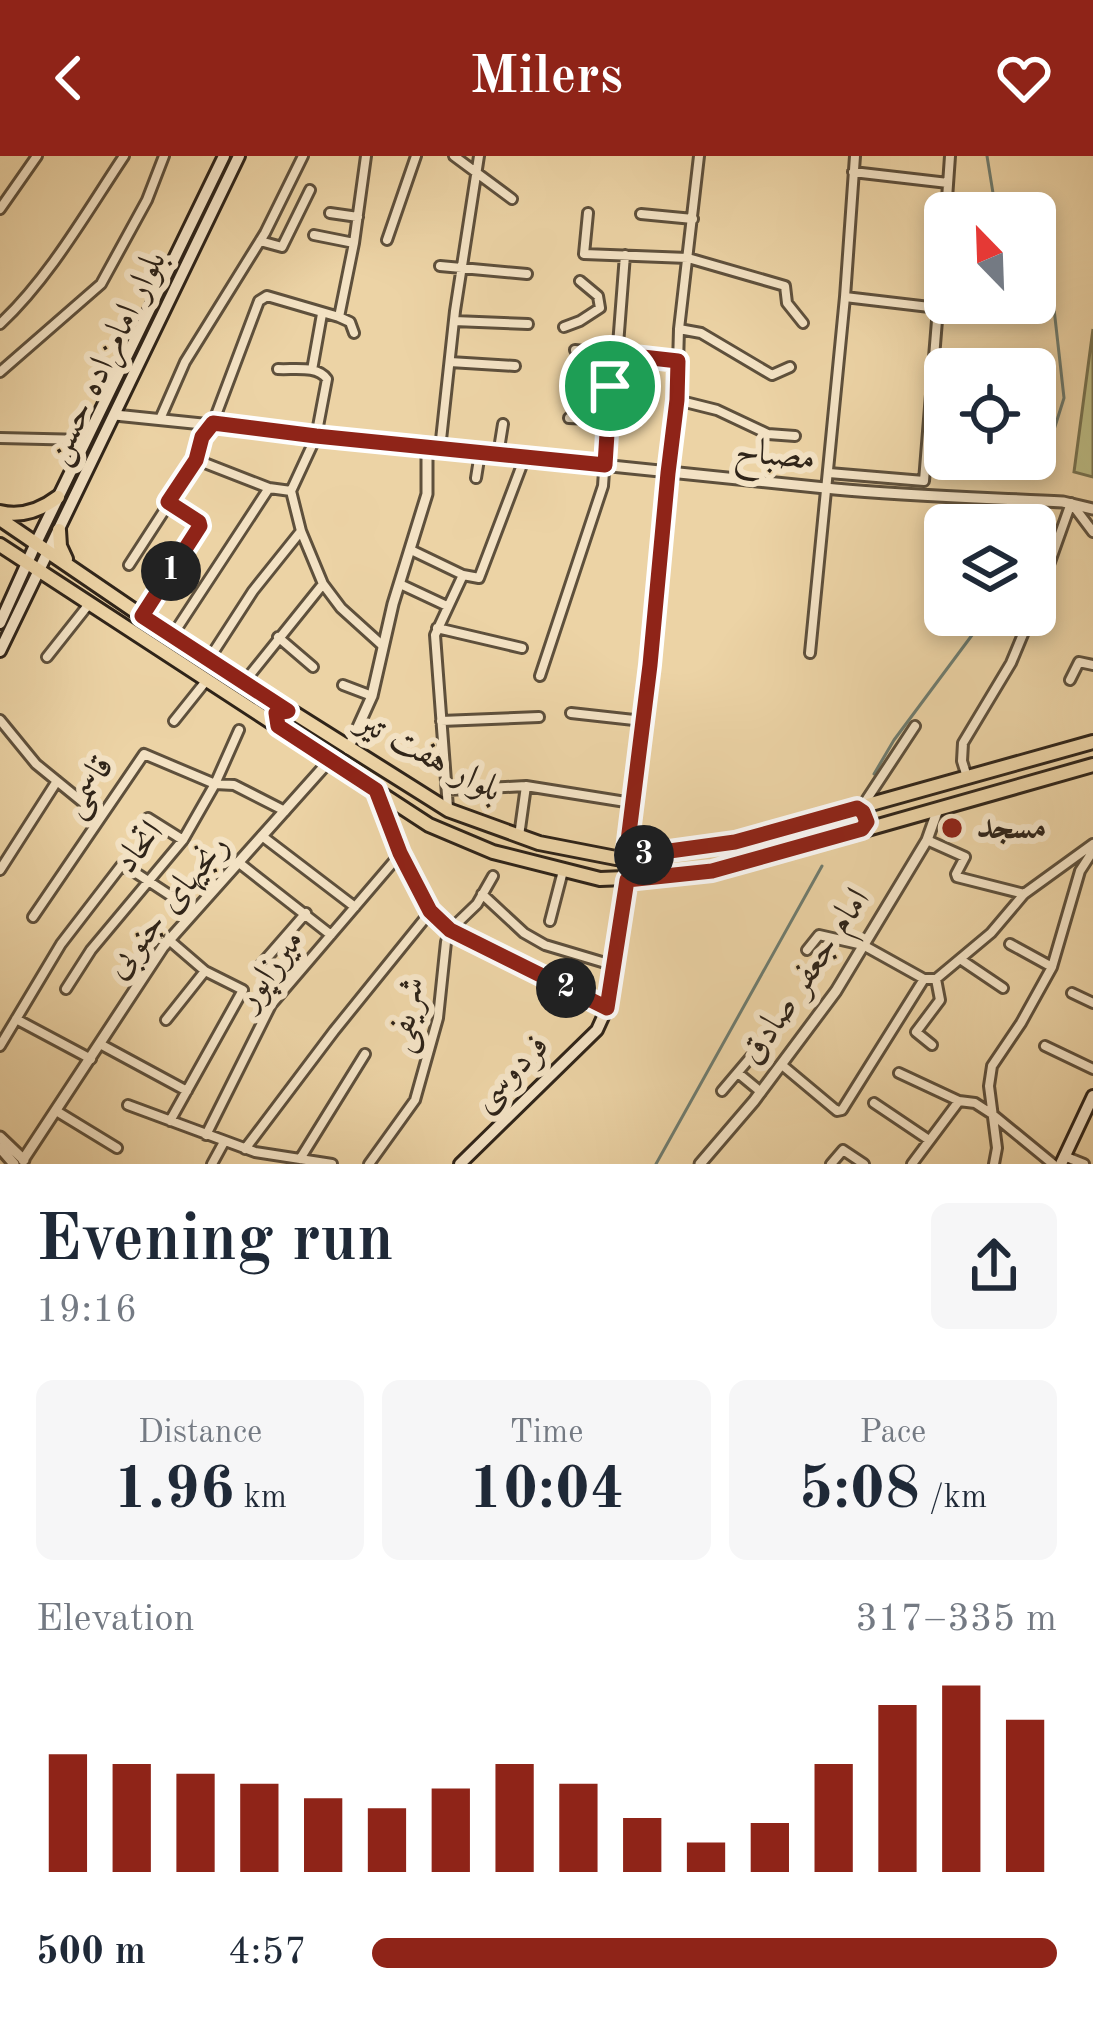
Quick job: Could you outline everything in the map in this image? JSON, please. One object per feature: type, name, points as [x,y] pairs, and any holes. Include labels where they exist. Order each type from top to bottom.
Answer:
[{"type":"main road","name":"بلوار امامزاده حسن","points":[[0,651],[34,566],[36,543],[224,156]]},
{"type":"main road","name":"بلوار امامزاده حسن","points":[[0,623],[34,566],[50,551],[239,156]]},
{"type":"main road","points":[[0,516],[23,514],[58,497]]},
{"type":"main road","name":"بلوار هفت تیر","points":[[0,516],[208,660],[448,810],[539,843],[616,859],[735,842],[1093,742]]},
{"type":"main road","points":[[58,530],[70,565]]},
{"type":"main road","name":"بلوار هفت تیر","points":[[1,547],[430,825],[493,853],[600,879],[712,871],[1093,765]]},
{"type":"main road","points":[[244,704],[259,702],[250,686]]},
{"type":"main road","points":[[278,726],[276,713],[288,711]]},
{"type":"main road","points":[[883,801],[877,814],[888,822]]},
{"type":"main road","points":[[860,807],[867,822],[862,829]]},
{"type":"main road","name":"فردوسی","points":[[460,1164],[598,1030],[607,1008],[627,880]]},
{"type":"main road","points":[[1059,1162],[1093,1096]]},
{"type":"street","points":[[0,208],[37,156]]},
{"type":"street","points":[[0,324],[72,235],[124,156]]},
{"type":"street","points":[[0,372],[100,284],[147,200],[164,156]]},
{"type":"street","points":[[160,419],[185,362],[260,241],[303,156]]},
{"type":"street","points":[[339,317],[366,156]]},
{"type":"street","points":[[387,240],[416,156]]},
{"type":"street","points":[[454,156],[512,199]]},
{"type":"street","points":[[440,449],[479,156]]},
{"type":"street","points":[[626,857],[644,721],[699,156]]},
{"type":"street","points":[[810,653],[854,156]]},
{"type":"street","points":[[947,192],[950,156]]},
{"type":"street","points":[[854,172],[948,183]]},
{"type":"street","points":[[260,241],[282,247],[310,190]]},
{"type":"street","points":[[330,213],[358,217]]},
{"type":"street","points":[[588,213],[584,254],[688,258],[785,286],[787,303],[803,322]]},
{"type":"street","points":[[641,214],[693,219]]},
{"type":"street","points":[[314,235],[354,243]]},
{"type":"street","points":[[540,676],[603,486],[625,255]]},
{"type":"street","points":[[440,266],[526,274]]},
{"type":"street","points":[[580,281],[598,296],[600,308]]},
{"type":"street","points":[[130,566],[196,460],[259,301],[267,296],[339,317],[350,322],[354,334]]},
{"type":"street","points":[[845,297],[924,306]]},
{"type":"street","points":[[565,327],[600,308],[620,310]]},
{"type":"street","points":[[312,370],[322,314]]},
{"type":"street","points":[[454,322],[528,324]]},
{"type":"street","points":[[829,473],[924,481],[937,324]]},
{"type":"street","points":[[680,329],[701,333],[772,375],[790,367]]},
{"type":"street","points":[[575,350],[678,361]]},
{"type":"street","points":[[450,362],[515,366]]},
{"type":"street","points":[[278,370],[312,370],[327,379],[316,436],[291,491],[323,584],[352,620],[382,646]]},
{"type":"street","points":[[677,400],[717,410],[768,434],[795,436]]},
{"type":"street","name":"مصباح","points":[[115,415],[668,473],[1071,503],[1093,509]]},
{"type":"street","points":[[569,418],[608,420]]},
{"type":"street","points":[[498,454],[503,424]]},
{"type":"street","points":[[0,438],[86,440]]},
{"type":"street","points":[[348,749],[372,696],[427,494],[427,448]]},
{"type":"street","points":[[476,478],[481,453]]},
{"type":"street","points":[[411,550],[478,578],[525,457]]},
{"type":"street","points":[[196,460],[269,488],[291,491]]},
{"type":"street","points":[[172,636],[269,488]]},
{"type":"street","points":[[142,616],[200,526],[168,502]]},
{"type":"street","points":[[1071,503],[1093,532]]},
{"type":"street","points":[[1056,545],[1071,503]]},
{"type":"street","points":[[208,660],[301,531]]},
{"type":"street","points":[[448,810],[436,628],[463,574]]},
{"type":"street","points":[[250,686],[278,637],[323,584]]},
{"type":"street","points":[[400,584],[448,606]]},
{"type":"street","points":[[47,657],[90,603]]},
{"type":"street","points":[[436,628],[522,648]]},
{"type":"street","points":[[967,778],[963,743],[1022,636]]},
{"type":"street","points":[[278,637],[313,667]]},
{"type":"street","points":[[1070,680],[1079,662],[1093,664]]},
{"type":"street","points":[[174,721],[207,680]]},
{"type":"street","points":[[343,685],[372,696]]},
{"type":"street","points":[[571,713],[644,721]]},
{"type":"street","points":[[441,721],[539,717]]},
{"type":"street","points":[[1,723],[36,764],[101,817]]},
{"type":"street","points":[[860,807],[915,726]]},
{"type":"street","name":"اتحاد","points":[[66,989],[91,950],[184,840],[239,730]]},
{"type":"street","name":"قاسمی","points":[[33,917],[144,754],[215,784],[234,784],[285,811]]},
{"type":"street","name":"رنجیهای جنوبی","points":[[12,1159],[58,1112],[169,940],[330,760]]},
{"type":"street","points":[[0,870],[57,781]]},
{"type":"street","points":[[447,790],[526,786],[632,803]]},
{"type":"street","points":[[519,836],[526,786]]},
{"type":"street","points":[[376,790],[400,853],[430,911],[450,930],[607,1008]]},
{"type":"street","name":"امام جعفر صادق","points":[[700,1164],[836,991],[927,840],[938,809]]},
{"type":"street","points":[[148,818],[184,840]]},
{"type":"street","points":[[261,835],[355,907]]},
{"type":"street","points":[[927,840],[965,857],[958,877],[1024,893]]},
{"type":"street","points":[[807,950],[819,935],[863,945],[925,979],[936,979],[991,933],[1024,893],[1093,848]]},
{"type":"street","points":[[994,1164],[998,1148],[988,1086],[992,1066],[1052,967],[1080,871],[1093,848]]},
{"type":"street","name":"میرزاپور","points":[[206,1135],[272,1005],[400,853]]},
{"type":"street","points":[[238,862],[331,935]]},
{"type":"street","points":[[0,1046],[61,944],[121,866],[194,911]]},
{"type":"street","points":[[550,921],[563,871]]},
{"type":"street","name":"شریفی","points":[[369,1164],[415,1100],[438,1018],[450,930],[476,904],[493,876]]},
{"type":"street","points":[[482,894],[524,933],[545,945],[602,962]]},
{"type":"street","points":[[245,1149],[430,911]]},
{"type":"street","points":[[259,967],[306,913]]},
{"type":"street","points":[[991,933],[1052,967]]},
{"type":"street","points":[[169,940],[205,970],[243,990],[170,1121]]},
{"type":"street","points":[[960,959],[1003,988]]},
{"type":"street","points":[[166,1020],[205,970]]},
{"type":"street","points":[[782,1065],[839,1112],[925,979]]},
{"type":"street","points":[[932,1045],[916,1032],[940,1000],[936,979]]},
{"type":"street","points":[[1072,993],[1093,1003]]},
{"type":"street","points":[[16,1019],[91,1059]]},
{"type":"street","points":[[100,1044],[187,1091]]},
{"type":"street","points":[[1045,1046],[1093,1069]]},
{"type":"street","points":[[722,1091],[755,1052]]},
{"type":"street","points":[[300,1159],[365,1054]]},
{"type":"street","points":[[899,1072],[958,1101],[975,1103],[1059,1162],[1084,1164]]},
{"type":"street","points":[[738,1073],[761,1092]]},
{"type":"street","points":[[912,1164],[958,1101]]},
{"type":"street","points":[[874,1103],[929,1140]]},
{"type":"street","points":[[128,1105],[245,1149],[332,1164]]},
{"type":"street","points":[[58,1112],[117,1148]]},
{"type":"street","points":[[0,1137],[12,1159]]},
{"type":"street","points":[[212,1164],[224,1142]]},
{"type":"street","points":[[831,1164],[843,1150],[864,1164]]},
{"type":"green space","points":[[1093,329],[1093,477],[1074,472]]},
{"type":"waterway","points":[[987,156],[993,192]]},
{"type":"waterway","points":[[1056,324],[1064,398],[1056,423]]},
{"type":"waterway","points":[[874,774],[971,636]]},
{"type":"waterway","points":[[656,1164],[822,866]]},
{"type":"place","name":"مسجد","points":[[952,828]]},
{"type":"route","points":[[616,354],[678,361],[650,665],[626,857],[735,842],[857,808],[867,822],[862,829],[751,862],[627,880],[607,1008],[450,930],[430,911],[400,853],[376,790],[278,726],[276,713],[288,711],[142,616],[200,526],[168,502],[213,423],[605,465],[610,386],[616,354]]}]
